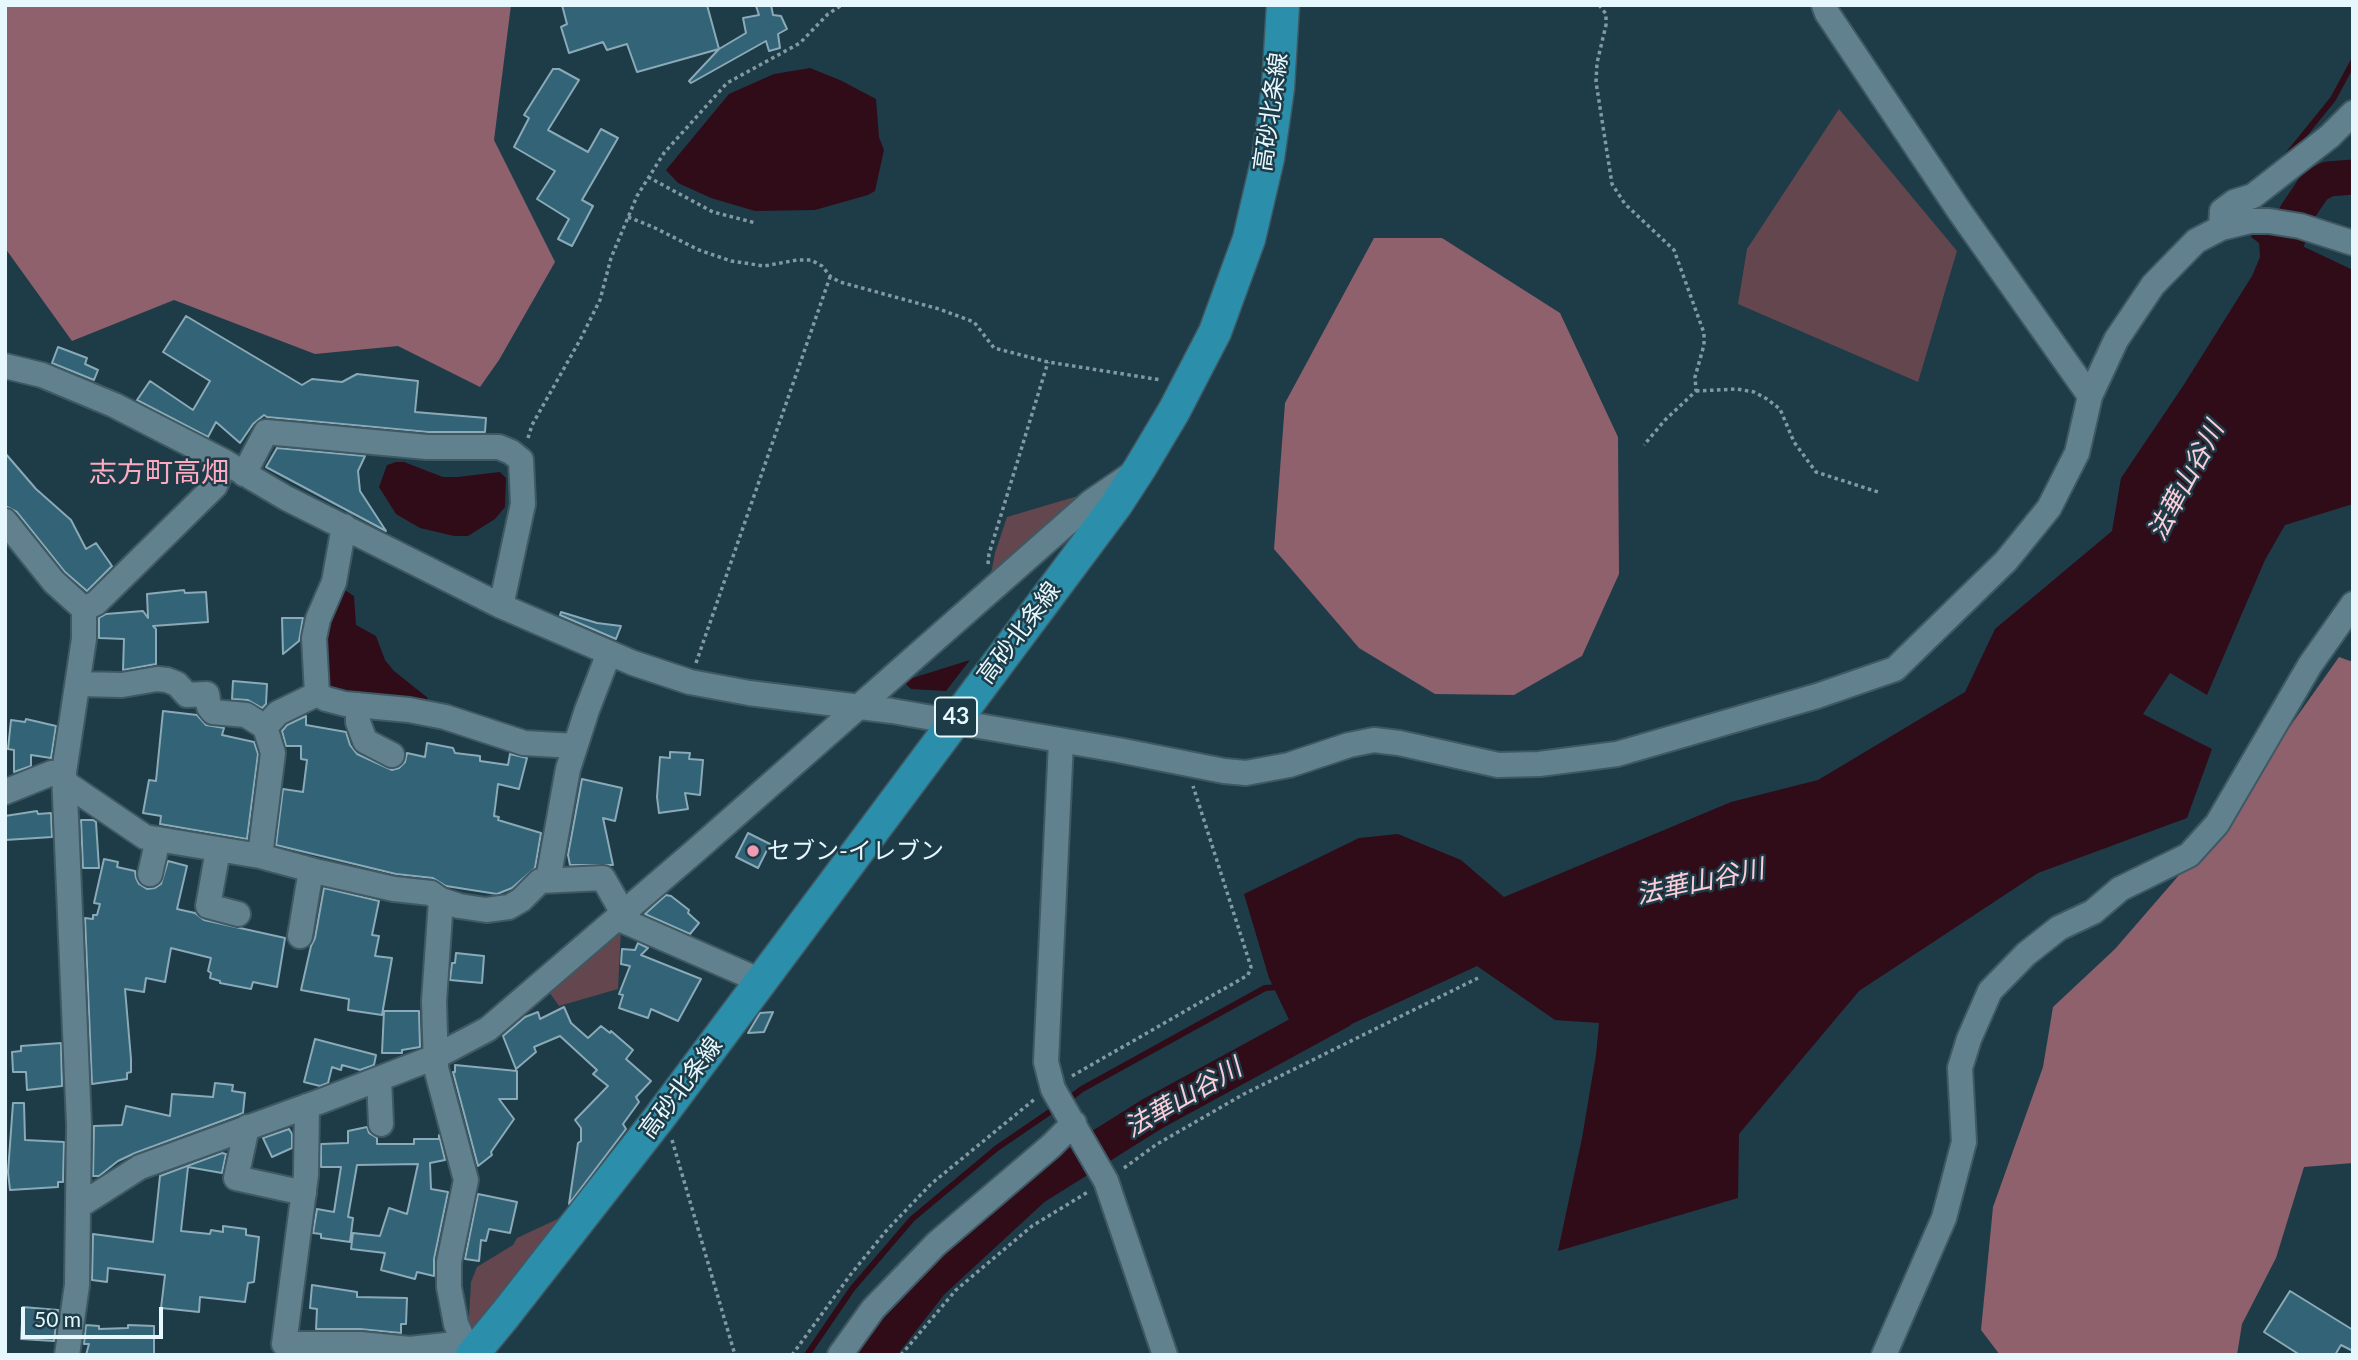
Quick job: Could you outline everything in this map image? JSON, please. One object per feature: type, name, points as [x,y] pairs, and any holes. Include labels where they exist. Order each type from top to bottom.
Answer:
[{"type":"main road","name":"高砂北条線","points":[[470,1355],[505,1315],[659,1118],[1140,468],[1215,332],[1249,239],[1268,158],[1278,88],[1283,5]]},
{"type":"street","points":[[1824,5],[1960,212],[2090,396]]},
{"type":"street","points":[[2221,228],[2222,211],[2234,202],[2253,196],[2330,136],[2353,113]]},
{"type":"street","points":[[5,366],[42,375],[114,405],[235,468],[286,498],[501,606],[609,653],[690,682],[953,722],[1118,750],[1204,768],[1246,773],[1289,765],[1349,745],[1374,740],[1498,765],[1539,764],[1616,754],[1895,669],[2006,561],[2049,508],[2077,453],[2090,396],[2116,340],[2153,285],[2196,241],[2221,228],[2250,221],[2269,221],[2300,226],[2353,243]]},
{"type":"street","points":[[84,609],[96,603],[235,468],[266,432],[427,447],[499,447],[521,460],[523,504],[501,606]]},
{"type":"street","points":[[79,1206],[140,1167],[435,1057],[488,1029],[860,707],[1091,502],[1140,468]]},
{"type":"street","points":[[5,521],[54,582],[84,609],[85,639],[64,777],[79,1125],[77,1285],[67,1355]]},
{"type":"street","points":[[317,694],[314,638],[318,619],[334,582],[344,526]]},
{"type":"street","points":[[1884,1355],[1944,1218],[1964,1142],[1960,1068],[1972,1029],[1990,991],[2026,954],[2059,928],[2093,912],[2120,889],[2189,855],[2217,824],[2310,665],[2353,604]]},
{"type":"street","points":[[548,880],[568,769],[609,653]]},
{"type":"street","points":[[79,684],[122,685],[167,680],[177,684],[187,695],[206,694],[213,712],[246,715],[265,727],[273,752],[260,856]]},
{"type":"street","points":[[317,694],[326,699],[409,710],[444,718],[524,743],[575,746]]},
{"type":"street","points":[[265,727],[278,713],[317,694]]},
{"type":"street","points":[[358,705],[358,722],[366,741],[392,755]]},
{"type":"street","points":[[1061,742],[1045,1062],[1053,1089],[1107,1181],[1165,1355]]},
{"type":"street","points":[[5,792],[52,774],[64,777],[145,836],[260,856],[394,888],[431,892],[441,900],[459,906],[486,910],[509,907],[521,900],[540,881],[603,878],[620,916],[761,981]]},
{"type":"street","points":[[150,874],[158,839]]},
{"type":"street","points":[[218,850],[208,906],[239,914]]},
{"type":"street","points":[[300,936],[311,870]]},
{"type":"street","points":[[441,900],[434,1001],[435,1057],[466,1180],[449,1262],[449,1287],[456,1324],[470,1355]]},
{"type":"street","points":[[379,1079],[381,1124]]},
{"type":"street","points":[[307,1106],[306,1175],[281,1350],[360,1344],[410,1349],[455,1344],[470,1355]]},
{"type":"street","points":[[840,1355],[873,1309],[936,1244],[1051,1146],[1071,1117]]},
{"type":"street","points":[[247,1127],[236,1178],[304,1193]]},
{"type":"path","points":[[521,460],[532,425],[600,300],[611,258],[628,217],[664,153],[727,83],[800,43],[828,14],[842,5]]},
{"type":"path","points":[[1599,5],[1606,14],[1606,25],[1597,63],[1596,82],[1612,184],[1625,204],[1674,250],[1685,275],[1704,333],[1704,345],[1695,377],[1696,391]]},
{"type":"path","points":[[649,177],[713,212],[756,223]]},
{"type":"path","points":[[628,217],[699,250],[731,261],[764,266],[811,260],[840,282],[939,309],[974,322],[995,348],[1048,362],[1187,385]]},
{"type":"path","points":[[690,682],[831,277]]},
{"type":"path","points":[[987,594],[989,554],[1048,362]]},
{"type":"path","points":[[1644,445],[1665,420],[1696,391],[1737,389],[1754,392],[1780,409],[1794,442],[1816,472],[1878,492]]},
{"type":"path","points":[[901,1355],[956,1290],[1032,1226],[1107,1181],[1157,1144],[1244,1094],[1478,978]]},
{"type":"path","points":[[659,1118],[670,1133],[735,1355]]},
{"type":"shaded area","points":[[5,5],[511,5],[494,140],[555,262],[499,360],[480,387],[398,346],[315,354],[174,300],[72,341],[5,248]]},
{"type":"shaded area","points":[[1839,109],[1957,251],[1918,382],[1738,304],[1747,249]]},
{"type":"shaded area","points":[[1374,238],[1442,238],[1560,313],[1618,437],[1619,574],[1582,656],[1514,695],[1435,694],[1359,648],[1274,549],[1285,403]]},
{"type":"shaded area","points":[[1088,493],[990,579],[1007,517]]},
{"type":"shaded area","points":[[2339,657],[2353,662],[2353,1163],[2304,1167],[2276,1258],[2242,1324],[2237,1355],[2000,1355],[1981,1330],[1993,1207],[2043,1067],[2053,1007],[2115,949],[2212,837]]},
{"type":"shaded area","points":[[621,929],[618,989],[559,1006],[547,989]]},
{"type":"shaded area","points":[[564,1216],[471,1338],[468,1333],[471,1282],[477,1267],[513,1245],[517,1238]]},
{"type":"water","points":[[810,68],[876,99],[879,137],[884,150],[875,191],[815,210],[755,211],[711,198],[678,183],[666,170],[729,94],[774,74]]},
{"type":"water","points":[[2260,230],[2298,244],[2353,270],[2353,504],[2285,525],[2265,560],[2207,695],[2170,673],[2143,714],[2212,749],[2187,818],[2038,873],[1859,991],[1739,1134],[1738,1198],[1558,1251],[1582,1138],[1599,1023],[1555,1020],[1477,966],[1302,1047],[1269,978],[1244,894],[1359,838],[1398,834],[1461,860],[1504,897],[1731,802],[1818,780],[1965,692],[1995,629],[2112,531],[2121,478],[2252,276],[2260,257],[2259,243],[2251,237],[2255,231]]},
{"type":"water","points":[[404,462],[443,477],[500,472],[506,478],[505,507],[495,519],[468,536],[454,536],[420,528],[396,514],[379,487],[387,465]]},
{"type":"water","points":[[343,589],[354,596],[356,625],[376,636],[385,660],[394,671],[428,698],[424,706],[326,690],[322,630]]},
{"type":"water","points":[[970,660],[946,691],[911,689],[906,684],[906,680]]},
{"type":"building","points":[[562,5],[707,5],[719,49],[637,72],[627,44],[607,50],[603,42],[569,53],[561,27],[567,24]]},
{"type":"building","points":[[771,5],[773,15],[781,16],[787,29],[778,34],[780,48],[769,51],[766,41],[691,83],[689,81],[719,49],[746,33],[743,18],[759,15],[756,6]]},
{"type":"building","points":[[553,69],[559,69],[579,80],[548,130],[588,152],[601,129],[618,138],[582,200],[593,206],[572,246],[558,239],[569,219],[537,199],[555,171],[514,147],[529,118],[524,115]]},
{"type":"building","points":[[186,316],[302,385],[312,379],[342,382],[357,374],[418,381],[415,412],[486,418],[485,432],[428,432],[264,415],[253,424],[240,443],[216,422],[208,437],[137,400],[150,381],[193,410],[210,381],[163,352]]},
{"type":"building","points":[[58,347],[87,358],[85,364],[98,370],[94,380],[52,363]]},
{"type":"building","points":[[277,448],[365,456],[358,471],[360,491],[386,531],[266,467]]},
{"type":"building","points":[[5,453],[36,489],[71,520],[86,549],[96,543],[112,566],[87,591],[65,572],[17,512],[5,506]]},
{"type":"building","points":[[184,590],[185,593],[206,592],[208,622],[153,626],[156,629],[156,664],[123,670],[124,639],[99,638],[99,618],[106,614],[143,611],[148,618],[147,594]]},
{"type":"building","points":[[561,612],[597,623],[621,626],[616,639],[560,615]]},
{"type":"building","points":[[282,618],[303,618],[299,641],[283,654]]},
{"type":"building","points":[[233,681],[267,684],[266,704],[262,708],[248,700],[232,699]]},
{"type":"building","points":[[163,711],[197,715],[206,725],[224,728],[222,735],[254,742],[258,754],[247,839],[160,824],[161,816],[143,813],[149,780],[156,781]]},
{"type":"building","points":[[306,716],[306,725],[346,732],[350,745],[357,754],[392,770],[405,762],[407,753],[425,757],[427,743],[453,748],[455,753],[480,756],[480,761],[508,765],[510,754],[527,758],[519,789],[498,784],[494,816],[499,817],[498,820],[541,833],[535,868],[512,888],[497,894],[446,886],[433,878],[396,874],[276,845],[283,789],[303,792],[307,760],[301,759],[301,746],[286,746],[282,731],[287,725]]},
{"type":"building","points":[[26,719],[56,726],[51,758],[31,755],[31,766],[14,772],[14,750],[8,749],[11,720],[25,722]]},
{"type":"building","points":[[670,752],[690,753],[689,759],[703,760],[700,795],[685,793],[688,809],[659,813],[657,797],[660,757],[670,758]]},
{"type":"building","points":[[582,779],[622,788],[615,821],[603,818],[613,865],[570,865],[568,855]]},
{"type":"building","points":[[37,811],[38,814],[51,813],[52,837],[5,840],[5,816]]},
{"type":"building","points":[[81,820],[96,822],[99,868],[83,868]]},
{"type":"building","name":"セブン-イレブン","points":[[748,833],[770,844],[758,868],[736,857]]},
{"type":"building","points":[[104,859],[118,862],[117,867],[135,871],[139,884],[147,889],[161,884],[168,861],[187,866],[177,909],[195,913],[204,920],[285,938],[277,987],[253,982],[251,989],[220,983],[210,978],[211,973],[208,971],[211,958],[171,948],[165,982],[146,978],[144,992],[125,989],[131,1059],[131,1072],[127,1073],[127,1079],[92,1084],[85,918],[93,919],[93,915],[97,915],[100,904],[94,903]]},
{"type":"building","points":[[324,888],[379,901],[372,935],[379,936],[375,956],[392,958],[382,1015],[348,1010],[349,999],[301,990],[315,938]]},
{"type":"building","points":[[666,895],[689,910],[688,913],[699,923],[690,934],[645,914]]},
{"type":"building","points":[[638,943],[648,948],[641,955],[701,979],[678,1021],[651,1009],[648,1018],[619,1008],[623,995],[619,994],[630,966],[621,964],[622,949],[635,950]]},
{"type":"building","points":[[456,953],[484,956],[482,983],[450,980]]},
{"type":"building","points":[[564,1007],[571,1023],[588,1038],[601,1026],[610,1033],[611,1031],[633,1050],[626,1059],[651,1081],[636,1097],[639,1102],[623,1124],[626,1129],[569,1204],[578,1143],[581,1141],[581,1128],[575,1120],[608,1086],[593,1074],[597,1070],[560,1036],[534,1047],[536,1052],[516,1069],[503,1036],[525,1017],[538,1012],[540,1019]]},
{"type":"building","points":[[384,1011],[419,1011],[420,1047],[402,1050],[402,1053],[382,1053]]},
{"type":"building","points":[[773,1012],[764,1032],[748,1033],[760,1013]]},
{"type":"building","points":[[315,1039],[376,1055],[374,1065],[360,1070],[342,1065],[341,1070],[332,1067],[328,1083],[320,1086],[304,1082]]},
{"type":"building","points":[[61,1043],[62,1086],[27,1090],[26,1072],[13,1072],[12,1052],[21,1051],[21,1046]]},
{"type":"building","points":[[455,1065],[517,1071],[517,1099],[499,1099],[514,1119],[491,1152],[492,1155],[478,1166],[453,1072]]},
{"type":"building","points":[[215,1083],[233,1085],[232,1091],[245,1093],[243,1113],[135,1153],[118,1161],[99,1176],[93,1176],[94,1126],[122,1125],[126,1106],[170,1116],[172,1094],[213,1097]]},
{"type":"building","points":[[13,1103],[24,1103],[25,1140],[64,1142],[63,1182],[58,1182],[58,1187],[10,1190],[8,1172]]},
{"type":"building","points":[[367,1127],[369,1133],[377,1138],[377,1144],[414,1144],[414,1139],[439,1139],[439,1135],[445,1160],[430,1163],[431,1189],[448,1192],[434,1259],[434,1276],[417,1272],[415,1279],[381,1270],[385,1253],[351,1249],[353,1233],[380,1236],[389,1208],[407,1214],[418,1164],[357,1165],[348,1217],[353,1218],[350,1242],[321,1238],[321,1234],[313,1233],[317,1209],[334,1212],[341,1167],[321,1167],[321,1144],[348,1143],[348,1131]]},
{"type":"building","points":[[289,1129],[292,1134],[292,1148],[272,1157],[263,1138]]},
{"type":"building","points":[[222,1153],[226,1154],[222,1173],[188,1167],[181,1231],[210,1234],[211,1230],[223,1232],[223,1226],[246,1229],[246,1235],[259,1237],[254,1282],[248,1283],[245,1302],[200,1297],[199,1312],[161,1308],[165,1275],[108,1268],[107,1282],[92,1280],[93,1234],[153,1242],[160,1176]]},
{"type":"building","points":[[478,1194],[517,1202],[510,1233],[489,1229],[486,1241],[481,1240],[479,1261],[465,1259]]},
{"type":"building","points":[[312,1285],[357,1292],[357,1297],[407,1298],[406,1324],[401,1324],[401,1333],[316,1329],[317,1309],[310,1308]]},
{"type":"building","points":[[2290,1291],[2353,1330],[2353,1351],[2341,1345],[2335,1355],[2300,1355],[2264,1332]]},
{"type":"building","points":[[23,1307],[58,1310],[54,1341],[21,1339]]},
{"type":"building","points":[[86,1325],[99,1326],[99,1329],[128,1328],[128,1325],[154,1326],[154,1355],[86,1355],[89,1344],[84,1344]]},
{"type":"waterway","points":[[2286,157],[2333,99],[2353,62]]},
{"type":"waterway","name":"法華山谷川","points":[[2273,284],[2296,214],[2315,186],[2328,179],[2353,177]]},
{"type":"waterway","points":[[1066,1101],[1082,1089],[1265,988],[1280,987]]},
{"type":"waterway","name":"法華山谷川","points":[[875,1355],[931,1283],[1034,1188],[1152,1114],[1339,1012]]},
{"type":"waterway","points":[[807,1355],[852,1289],[912,1219],[997,1148],[1057,1107]]},
{"type":"place","name":"セブン-イレブン","points":[[753,851]]},
{"type":"district","name":"志方町高畑","points":[[159,473]]}]
